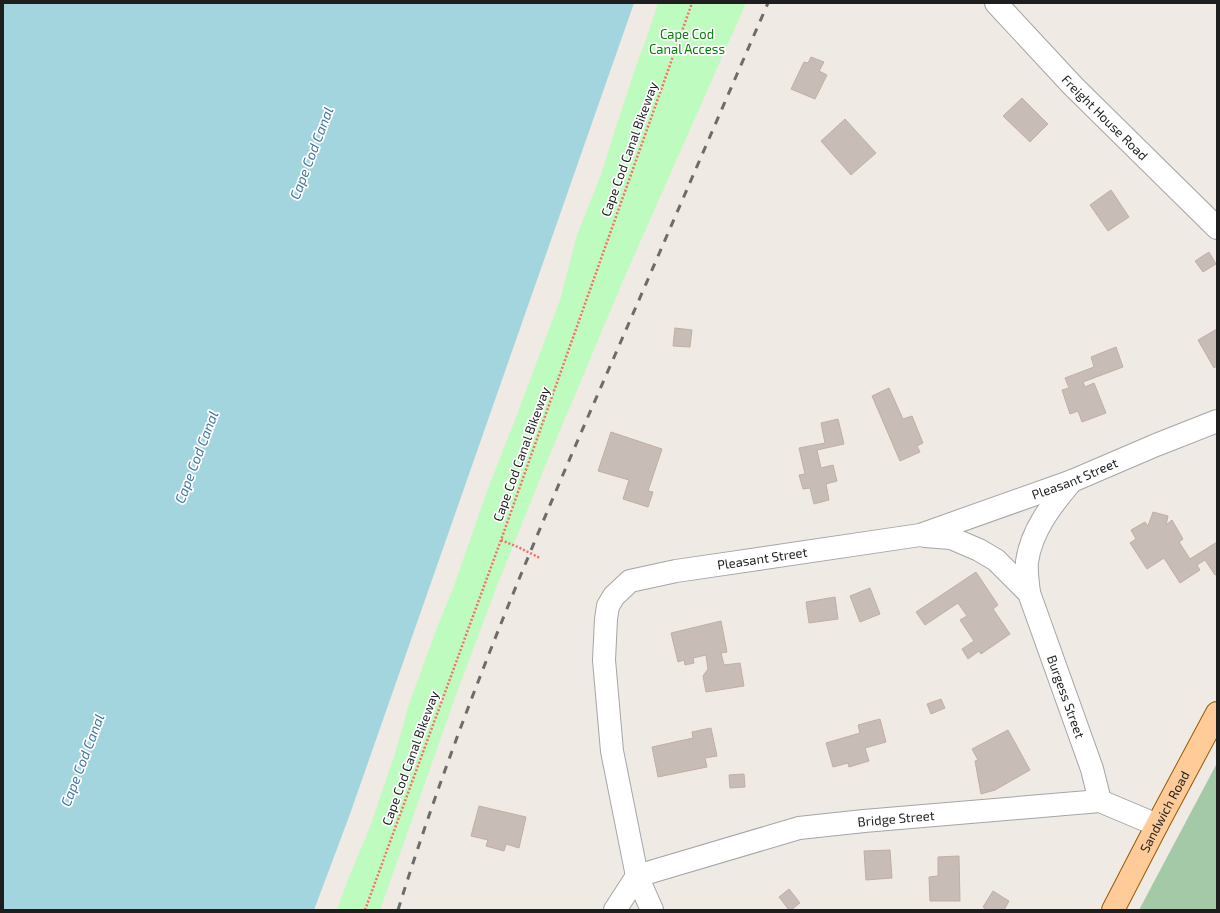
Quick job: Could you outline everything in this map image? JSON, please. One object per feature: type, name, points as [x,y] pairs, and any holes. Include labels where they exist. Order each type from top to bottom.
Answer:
[{"type":"main road","name":"Sandwich Road","points":[[1116,909],[1157,825],[1212,734],[1217,714]]},
{"type":"street","name":"Freight House Road","points":[[996,3],[1073,86],[1217,228]]},
{"type":"street","name":"Pleasant Street","points":[[652,910],[637,876],[612,751],[604,660],[608,606],[614,596],[630,581],[676,571],[920,535],[1072,481],[1217,421]]},
{"type":"street","name":"Burgess Street","points":[[1072,481],[1059,497],[1034,535],[1027,563],[1029,593],[1092,769],[1100,801]]},
{"type":"street","name":"Burgess Street","points":[[920,535],[951,538],[979,550],[996,560],[1029,593]]},
{"type":"street","name":"Bridge Street","points":[[637,876],[799,828],[864,821],[1100,801],[1157,825]]},
{"type":"street","points":[[615,910],[637,876]]},
{"type":"path","name":"Cape Cod Canal Bikeway","points":[[365,910],[501,540],[692,3]]},
{"type":"path","points":[[501,540],[540,558]]},
{"type":"green space","name":"Cape Cod Canal Access","points":[[658,3],[746,3],[622,283],[548,459],[498,583],[456,695],[380,910],[337,910],[370,827],[395,754],[409,704],[454,586],[487,491],[560,300],[577,235],[602,172]]},
{"type":"green space","points":[[1216,765],[1217,910],[1139,910]]},
{"type":"water","name":"Cape Cod Canal","points":[[3,3],[634,3],[350,814],[314,910],[3,910]]},
{"type":"building","points":[[811,57],[824,62],[819,71],[827,75],[815,99],[791,89],[804,62],[808,63]]},
{"type":"building","points":[[1022,98],[1048,124],[1030,142],[1003,116]]},
{"type":"building","points":[[845,119],[876,153],[851,175],[821,141]]},
{"type":"building","points":[[1111,190],[1129,217],[1108,231],[1090,205]]},
{"type":"building","points":[[1209,252],[1216,264],[1203,272],[1195,261]]},
{"type":"building","points":[[675,328],[692,330],[690,347],[673,346]]},
{"type":"building","points":[[1217,329],[1217,366],[1214,368],[1198,340]]},
{"type":"building","points":[[1116,347],[1123,367],[1083,382],[1085,387],[1094,383],[1106,413],[1082,422],[1078,411],[1070,414],[1062,390],[1069,388],[1065,378],[1094,367],[1091,357]]},
{"type":"building","points":[[889,388],[903,419],[912,416],[923,443],[917,446],[920,452],[900,461],[872,396]]},
{"type":"building","points":[[838,419],[844,444],[817,450],[821,468],[833,465],[837,481],[826,484],[829,500],[814,504],[810,488],[803,489],[799,475],[805,474],[799,448],[825,443],[821,423]]},
{"type":"building","points":[[611,432],[662,449],[648,491],[653,492],[648,507],[623,499],[629,480],[598,471]]},
{"type":"building","points":[[1153,512],[1168,516],[1166,525],[1172,520],[1183,539],[1179,542],[1190,559],[1217,542],[1217,574],[1215,575],[1205,560],[1197,565],[1200,570],[1180,583],[1164,558],[1147,569],[1130,543],[1136,539],[1131,530],[1145,522],[1148,526]]},
{"type":"building","points":[[976,572],[998,605],[993,609],[1010,634],[981,654],[979,651],[968,659],[962,649],[974,641],[960,620],[967,616],[958,603],[925,625],[916,612]]},
{"type":"building","points":[[870,588],[880,614],[860,622],[850,596]]},
{"type":"building","points":[[835,597],[838,619],[809,623],[806,602]]},
{"type":"building","points":[[721,621],[727,652],[721,653],[724,665],[740,663],[744,686],[706,692],[703,676],[708,669],[706,655],[693,658],[694,663],[685,665],[684,660],[678,662],[671,633]]},
{"type":"building","points":[[941,699],[945,708],[931,714],[927,704]]},
{"type":"building","points":[[880,719],[886,742],[865,748],[869,761],[849,767],[848,763],[833,767],[826,743],[860,733],[858,725]]},
{"type":"building","points":[[711,728],[717,756],[705,758],[707,767],[658,777],[652,747],[693,738],[692,732]]},
{"type":"building","points":[[1008,730],[1030,770],[995,790],[981,794],[975,761],[978,760],[972,749]]},
{"type":"building","points":[[744,774],[745,787],[730,788],[729,775]]},
{"type":"building","points":[[479,806],[526,817],[519,848],[506,844],[504,851],[486,846],[488,840],[471,836]]},
{"type":"building","points":[[890,850],[892,878],[866,880],[864,851]]},
{"type":"building","points":[[959,856],[960,901],[930,901],[929,877],[938,876],[938,857]]},
{"type":"building","points":[[789,889],[800,903],[791,910],[789,910],[779,897]]},
{"type":"building","points":[[993,891],[1009,901],[1004,910],[987,910],[983,907]]},
{"type":"railway","points":[[398,910],[421,839],[471,699],[527,560],[768,3]]}]
